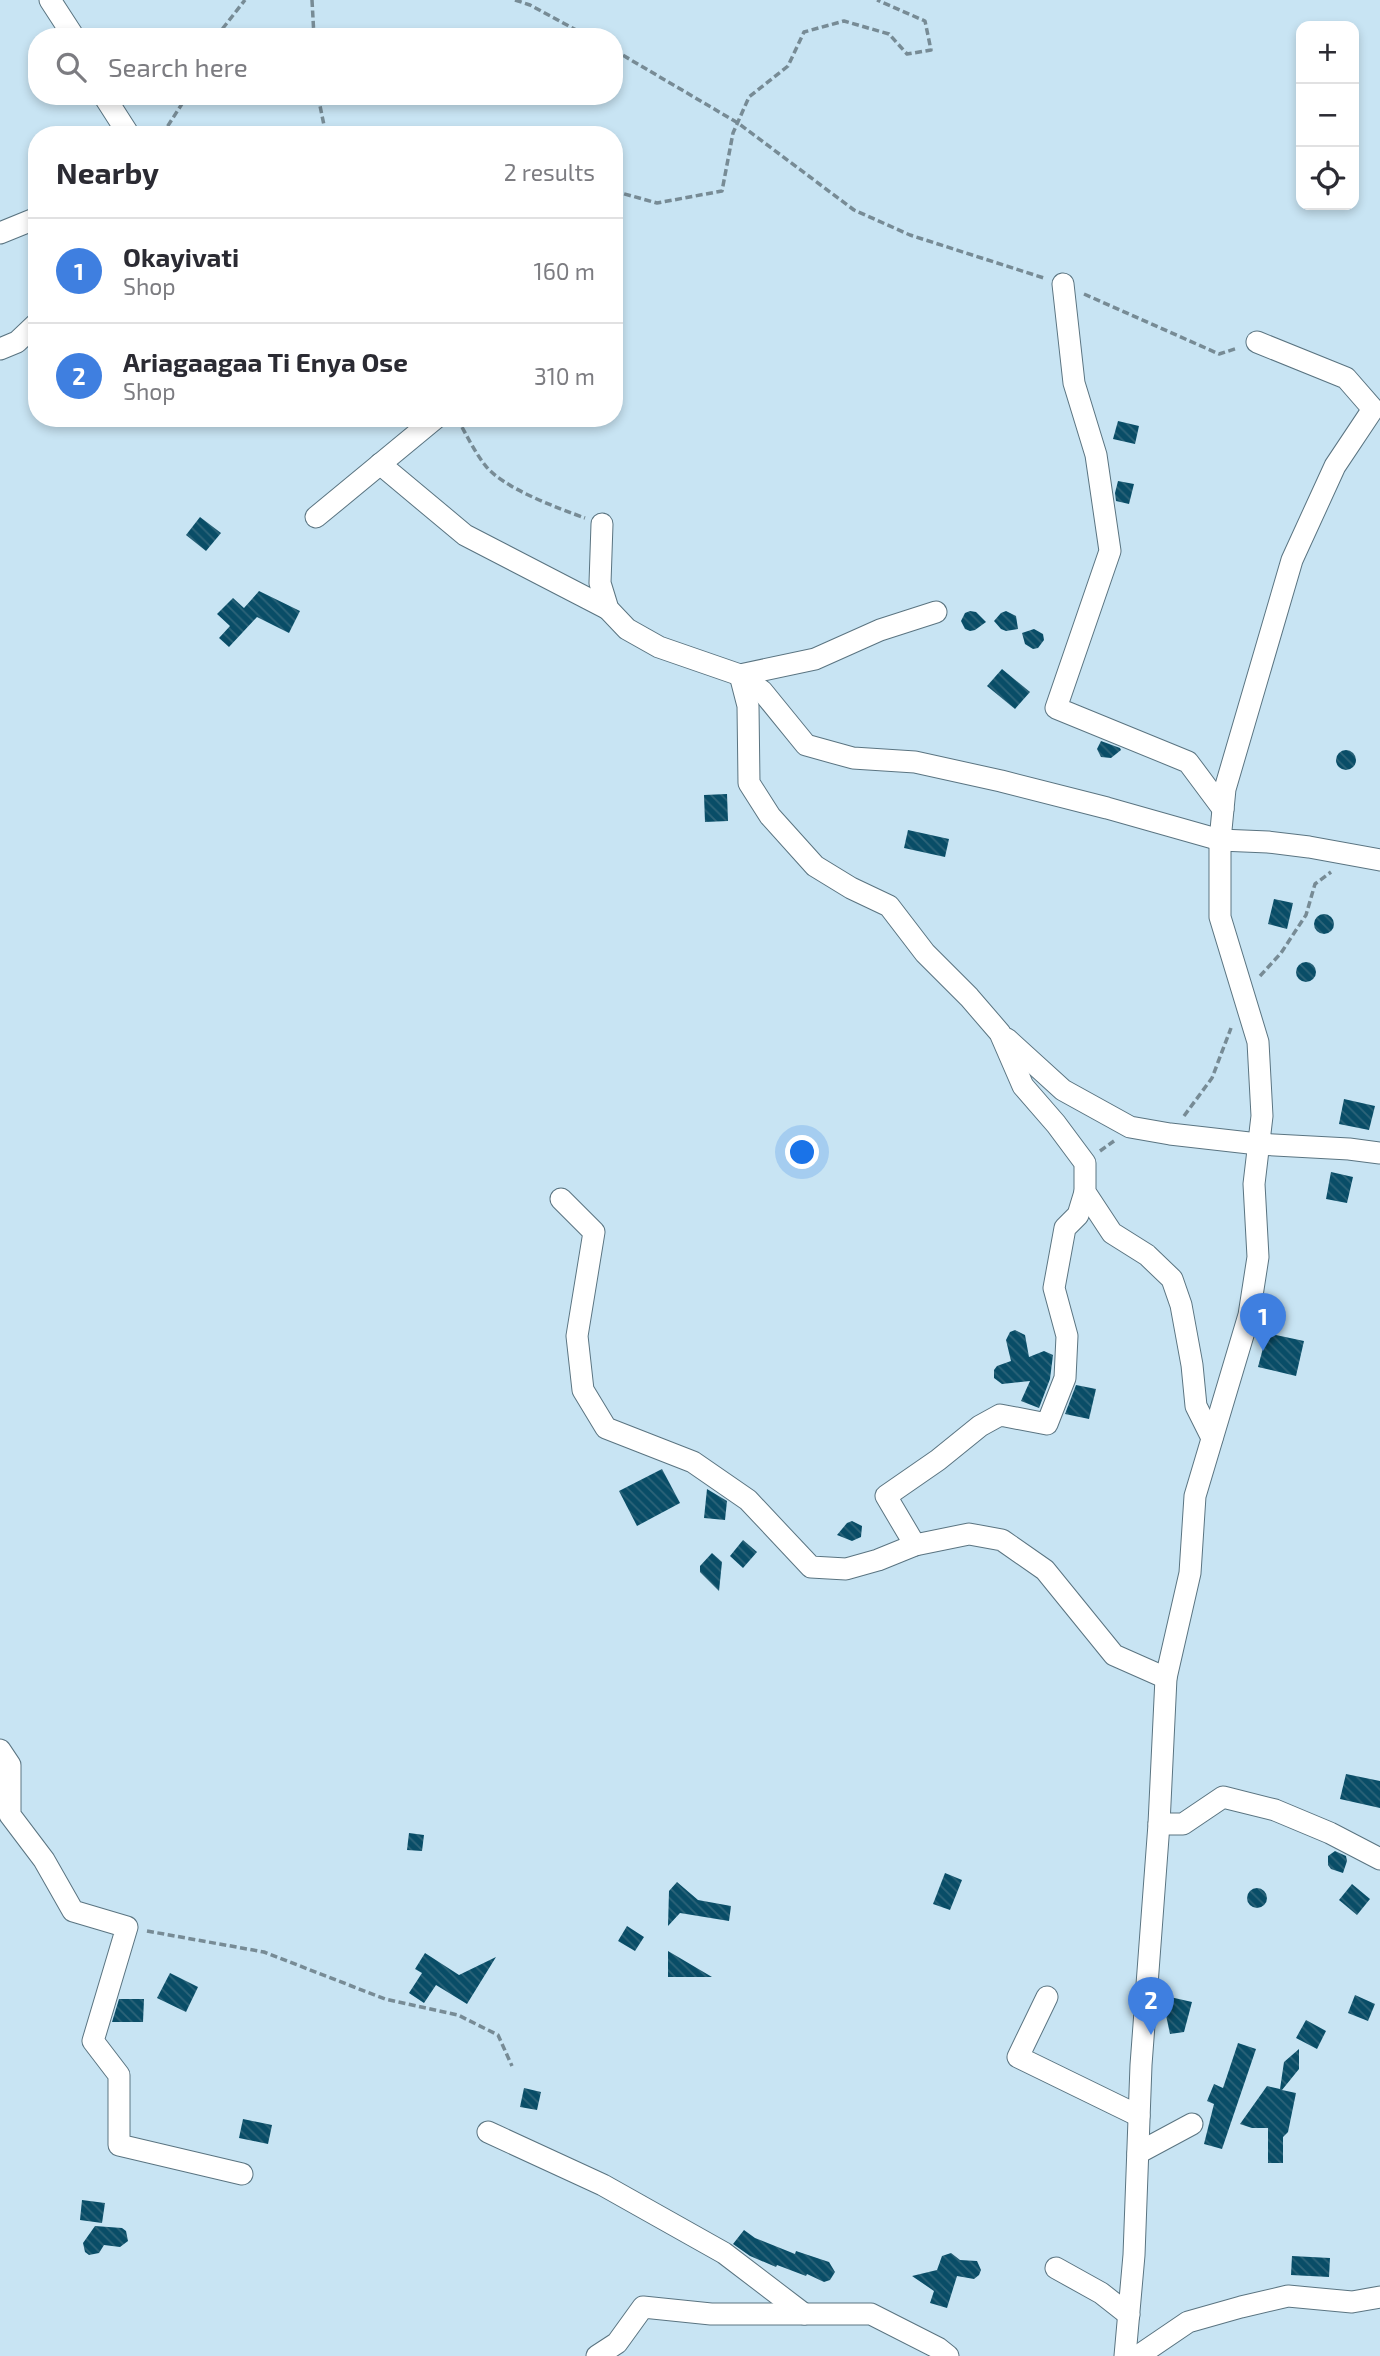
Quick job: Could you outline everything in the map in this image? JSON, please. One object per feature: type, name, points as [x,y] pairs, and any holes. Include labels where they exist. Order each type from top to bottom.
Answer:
[{"type":"street","points":[[50,0],[68,28]]},
{"type":"street","points":[[110,105],[123,126]]},
{"type":"street","points":[[0,233],[28,222]]},
{"type":"street","points":[[1063,284],[1074,383],[1096,455],[1110,551],[1056,708],[1188,762],[1223,809]]},
{"type":"street","points":[[0,348],[17,342],[28,332]]},
{"type":"street","points":[[1125,2356],[1134,2255],[1139,2116],[1166,1678],[1190,1573],[1195,1496],[1249,1315],[1258,1257],[1254,1184],[1262,1116],[1258,1042],[1220,917],[1220,840],[1225,789],[1292,560],[1335,466],[1373,409],[1346,378],[1257,342]]},
{"type":"street","points":[[316,517],[425,427]]},
{"type":"street","points":[[380,464],[465,535],[608,609],[627,629],[659,647],[740,675],[762,691],[806,745],[853,758],[915,762],[1001,780],[1220,840],[1268,842],[1353,853],[1380,860]]},
{"type":"street","points":[[602,524],[600,583],[608,609]]},
{"type":"street","points":[[740,675],[815,659],[880,630],[936,612]]},
{"type":"street","points":[[740,675],[748,706],[749,783],[770,816],[815,866],[851,888],[889,906],[925,953],[1000,1033],[1063,1090],[1130,1127],[1258,1144],[1380,1153]]},
{"type":"street","points":[[1353,853],[1380,844]]},
{"type":"street","points":[[915,1545],[886,1496],[938,1461],[980,1426],[1000,1415],[1047,1424],[1065,1378],[1067,1336],[1054,1288],[1065,1228],[1078,1215],[1085,1192],[1085,1163],[1023,1086],[1000,1033]]},
{"type":"street","points":[[1085,1192],[1112,1233],[1147,1255],[1172,1279],[1181,1306],[1192,1365],[1196,1406],[1212,1438]]},
{"type":"street","points":[[561,1199],[594,1232],[577,1336],[583,1390],[606,1428],[693,1462],[748,1500],[811,1567],[846,1569],[915,1545],[969,1534],[1002,1540],[1045,1570],[1114,1655],[1166,1678]]},
{"type":"street","points":[[0,1749],[10,1765],[10,1815],[44,1860],[73,1911],[127,1927],[93,2040],[118,2075],[118,2145],[242,2174]]},
{"type":"street","points":[[1159,1824],[1183,1824],[1223,1797],[1275,1810],[1330,1833],[1380,1859]]},
{"type":"street","points":[[1047,1997],[1018,2057],[1139,2116]]},
{"type":"street","points":[[1138,2153],[1192,2124]]},
{"type":"street","points":[[488,2132],[603,2185],[724,2253],[804,2314]]},
{"type":"street","points":[[1056,2267],[1101,2293],[1129,2315]]},
{"type":"street","points":[[1138,2356],[1188,2322],[1241,2307],[1288,2296],[1352,2302],[1380,2297]]},
{"type":"street","points":[[597,2356],[617,2343],[643,2307],[712,2314],[871,2314],[938,2348],[948,2356]]},
{"type":"path","points":[[223,28],[245,0]]},
{"type":"path","points":[[312,0],[314,28]]},
{"type":"path","points":[[515,0],[572,28]]},
{"type":"path","points":[[623,194],[657,203],[722,191],[733,133],[749,97],[788,66],[804,32],[844,21],[889,34],[907,54],[931,50],[925,21],[877,0]]},
{"type":"path","points":[[623,55],[738,123],[854,210],[910,235],[1063,284],[1219,355],[1257,342]]},
{"type":"path","points":[[168,126],[181,105]]},
{"type":"path","points":[[320,105],[324,126]]},
{"type":"path","points":[[462,427],[486,467],[505,483],[555,507],[602,524]]},
{"type":"path","points":[[1085,1163],[1130,1127]]},
{"type":"path","points":[[127,1927],[264,1952],[385,1999],[458,2015],[498,2035],[512,2066]]},
{"type":"building","points":[[1118,421],[1139,426],[1135,444],[1113,439]]},
{"type":"building","points":[[1118,481],[1134,484],[1129,504],[1116,501]]},
{"type":"building","points":[[200,517],[221,533],[206,551],[186,535]]},
{"type":"building","points":[[259,591],[300,611],[289,633],[257,617],[229,647],[219,638],[230,626],[217,614],[233,598],[244,608]]},
{"type":"building","points":[[1006,611],[1016,616],[1018,629],[1006,631],[994,621]]},
{"type":"building","points":[[976,612],[986,622],[970,631],[965,629],[961,621],[965,613]]},
{"type":"building","points":[[1034,629],[1043,634],[1044,640],[1038,648],[1033,649],[1025,644],[1022,633]]},
{"type":"building","points":[[1002,669],[1030,692],[1015,709],[987,686]]},
{"type":"building","points":[[1101,741],[1121,750],[1111,758],[1101,757],[1097,749]]},
{"type":"building","points":[[1346,750],[1353,753],[1356,760],[1353,767],[1346,770],[1339,767],[1336,760],[1339,753]]},
{"type":"building","points":[[727,794],[728,821],[705,822],[704,795]]},
{"type":"building","points":[[908,830],[949,839],[945,857],[904,848]]},
{"type":"building","points":[[1274,899],[1293,903],[1287,929],[1268,924]]},
{"type":"building","points":[[1324,914],[1331,917],[1334,924],[1331,931],[1324,934],[1317,931],[1314,924],[1317,917]]},
{"type":"building","points":[[1306,962],[1313,965],[1316,972],[1313,979],[1306,982],[1299,979],[1296,972],[1299,965]]},
{"type":"building","points":[[1344,1099],[1375,1106],[1369,1130],[1339,1124]]},
{"type":"building","points":[[1331,1172],[1353,1177],[1347,1203],[1326,1199]]},
{"type":"building","points":[[1015,1330],[1025,1335],[1029,1357],[1044,1351],[1053,1355],[1050,1379],[1039,1408],[1021,1401],[1030,1381],[1002,1384],[994,1378],[997,1366],[1011,1361],[1006,1340],[1010,1332]]},
{"type":"building","points":[[1267,1333],[1304,1341],[1296,1376],[1258,1367]]},
{"type":"building","points":[[1076,1385],[1096,1389],[1089,1419],[1065,1414]]},
{"type":"building","points":[[662,1469],[680,1503],[637,1526],[619,1491]]},
{"type":"building","points":[[707,1489],[727,1501],[725,1520],[704,1518]]},
{"type":"building","points":[[852,1521],[862,1526],[861,1537],[852,1541],[837,1535],[847,1523]]},
{"type":"building","points":[[743,1540],[757,1552],[743,1568],[730,1556]]},
{"type":"building","points":[[712,1553],[722,1562],[719,1591],[700,1572],[700,1566]]},
{"type":"building","points":[[1346,1774],[1380,1781],[1380,1808],[1340,1799]]},
{"type":"building","points":[[409,1833],[424,1835],[422,1851],[407,1850]]},
{"type":"building","points":[[1335,1851],[1346,1856],[1343,1873],[1331,1869],[1328,1865],[1328,1856]]},
{"type":"building","points":[[945,1873],[962,1880],[950,1910],[933,1904]]},
{"type":"building","points":[[677,1882],[698,1900],[731,1906],[729,1921],[680,1913],[668,1926],[669,1891]]},
{"type":"building","points":[[1352,1884],[1370,1899],[1357,1915],[1339,1900]]},
{"type":"building","points":[[1257,1888],[1264,1891],[1267,1898],[1264,1905],[1257,1908],[1250,1905],[1247,1898],[1250,1891]]},
{"type":"building","points":[[627,1926],[644,1937],[635,1951],[618,1941]]},
{"type":"building","points":[[668,1951],[712,1977],[668,1977]]},
{"type":"building","points":[[425,1953],[459,1975],[496,1957],[467,2004],[436,1985],[424,2003],[409,1993],[422,1973],[415,1969]]},
{"type":"building","points":[[170,1973],[198,1987],[186,2012],[157,1998]]},
{"type":"building","points":[[1355,1995],[1375,2004],[1368,2021],[1348,2013]]},
{"type":"building","points":[[1170,1997],[1192,2002],[1184,2032],[1170,2034],[1166,2015]]},
{"type":"building","points":[[119,1999],[144,1999],[143,2022],[112,2022]]},
{"type":"building","points":[[1306,2020],[1326,2031],[1317,2049],[1296,2038]]},
{"type":"building","points":[[1238,2043],[1256,2049],[1222,2149],[1204,2144],[1214,2104],[1207,2101],[1214,2084],[1223,2088]]},
{"type":"building","points":[[1299,2049],[1299,2069],[1282,2090],[1296,2093],[1288,2132],[1283,2137],[1283,2163],[1268,2163],[1268,2128],[1252,2128],[1240,2124],[1267,2086],[1280,2089],[1284,2062]]},
{"type":"building","points":[[524,2088],[541,2092],[537,2110],[520,2107]]},
{"type":"building","points":[[243,2119],[272,2125],[268,2144],[239,2138]]},
{"type":"building","points":[[82,2200],[105,2203],[102,2223],[80,2220]]},
{"type":"building","points":[[95,2226],[122,2228],[126,2231],[128,2241],[120,2247],[104,2245],[99,2253],[89,2255],[85,2252],[83,2243]]},
{"type":"building","points":[[744,2230],[755,2238],[795,2254],[796,2251],[829,2262],[835,2272],[830,2280],[824,2282],[750,2256],[733,2244]]},
{"type":"building","points":[[951,2253],[960,2260],[977,2261],[981,2270],[974,2279],[957,2276],[947,2308],[930,2303],[934,2291],[912,2276],[937,2270],[942,2256]]},
{"type":"building","points":[[1292,2256],[1330,2258],[1329,2277],[1291,2275]]},
{"type":"place","name":"Okayivati","points":[[1263,1351]]},
{"type":"place","name":"Ariagaagaa Ti Enya Ose","points":[[1151,2035]]}]
